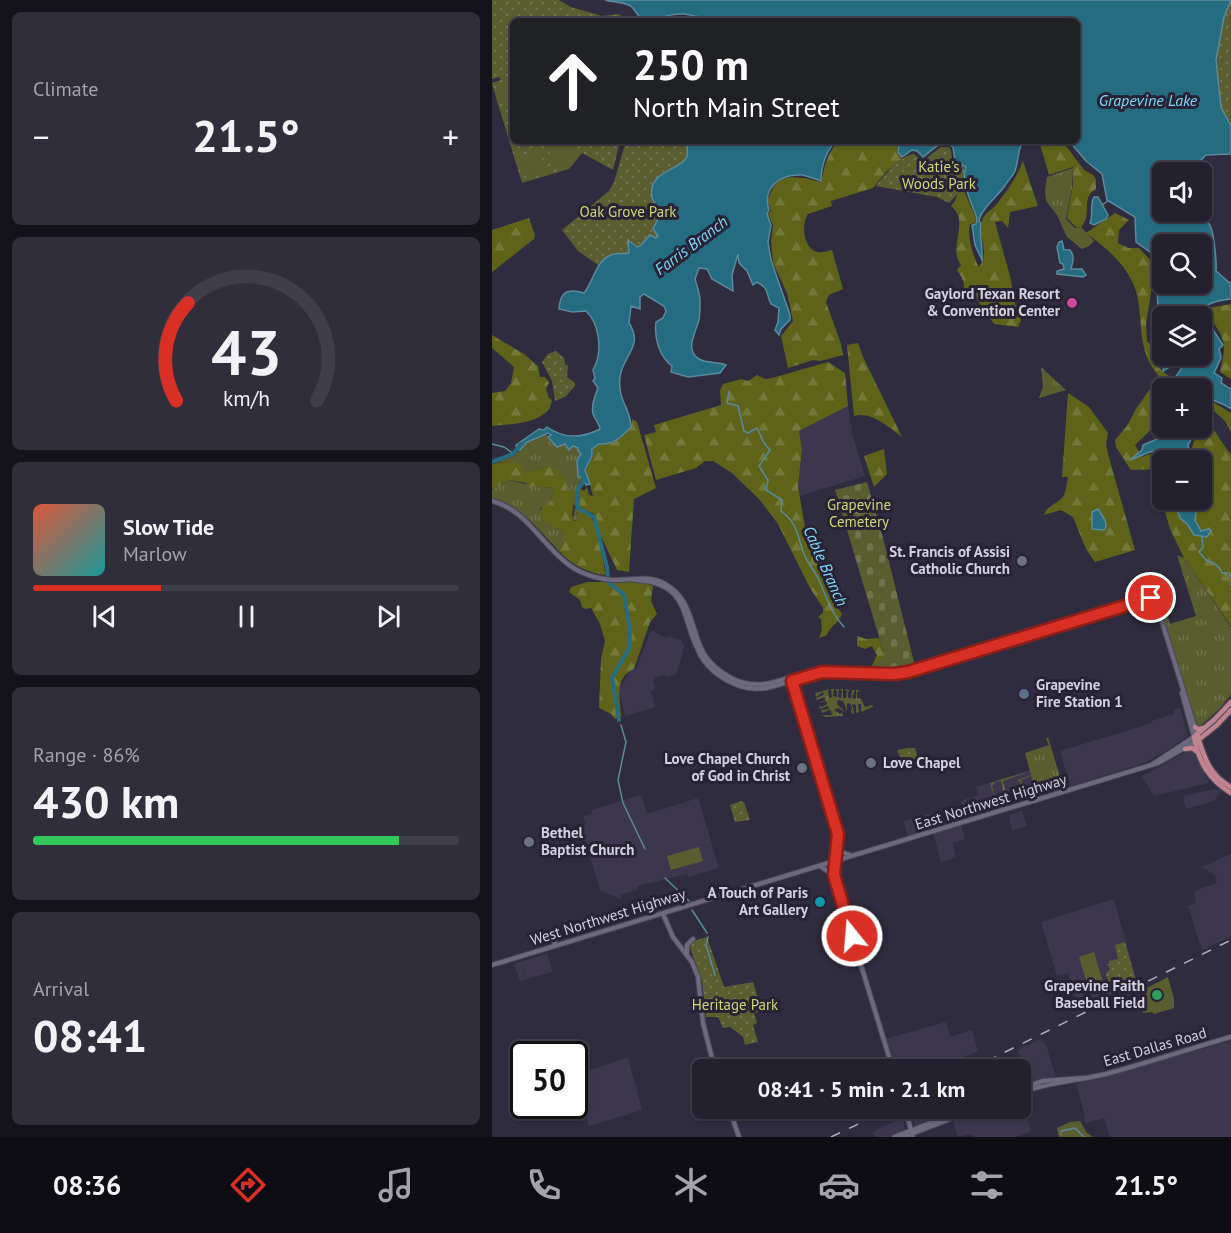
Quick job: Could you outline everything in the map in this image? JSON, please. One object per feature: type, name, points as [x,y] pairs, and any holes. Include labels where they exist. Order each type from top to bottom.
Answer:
[{"type":"main road","points":[[492,501],[513,510],[564,560],[586,573],[604,579],[653,579],[676,592],[689,610],[705,656],[727,676],[742,683],[768,684],[822,669],[892,671],[906,669],[1154,595],[1196,738],[1209,769],[1217,778],[1231,787]]},
{"type":"main road","points":[[791,679],[836,828],[836,883]]},
{"type":"main road","points":[[1181,687],[1195,728],[1198,753],[1207,772],[1220,786],[1231,793]]},
{"type":"main road","points":[[1196,738],[1231,702]]},
{"type":"main road","points":[[1200,746],[1207,733],[1231,710]]},
{"type":"main road","points":[[1195,728],[1207,727]]},
{"type":"main road","points":[[1196,738],[1207,733]]},
{"type":"main road","name":"East Northwest Highway","points":[[835,861],[1153,764],[1170,758],[1196,738]]},
{"type":"main road","name":"East Northwest Highway","points":[[1153,764],[1196,738]]},
{"type":"main road","points":[[1185,748],[1193,748],[1198,753]]},
{"type":"main road","points":[[837,845],[844,854],[853,856]]},
{"type":"main road","name":"West Northwest Highway","points":[[492,965],[835,861]]},
{"type":"main road","points":[[819,866],[830,872],[836,883],[889,1059]]},
{"type":"main road","points":[[663,914],[673,937],[687,954],[699,978],[703,1023],[712,1059]]},
{"type":"main road","points":[[552,933],[555,939],[553,947]]},
{"type":"main road","points":[[687,954],[687,945],[693,939]]},
{"type":"main road","name":"East Dallas Road","points":[[1031,1087],[1043,1082],[1085,1078],[1119,1070],[1231,1037]]},
{"type":"main road","points":[[733,1119],[739,1137]]},
{"type":"main road","points":[[908,1119],[912,1134]]},
{"type":"main road","points":[[903,1137],[946,1119]]},
{"type":"main road","points":[[894,1137],[912,1134]]},
{"type":"shaded area","points":[[848,406],[852,433],[865,476],[800,496],[798,486],[802,449],[799,431]]},
{"type":"shaded area","points":[[651,630],[665,638],[669,636],[681,640],[684,646],[680,664],[675,675],[655,677],[653,681],[655,689],[651,691],[655,707],[625,716],[619,690],[630,671],[636,669]]},
{"type":"shaded area","points":[[1180,708],[1188,736],[1142,764],[1070,786],[1060,751],[1152,723],[1152,721],[1174,714],[1174,710]]},
{"type":"shaded area","points":[[1190,750],[1194,751],[1209,783],[1154,796],[1142,776]]},
{"type":"shaded area","points":[[1030,770],[1039,795],[966,816],[961,801],[978,795],[976,787]]},
{"type":"shaded area","points":[[1214,789],[1221,791],[1214,801],[1186,809],[1183,796]]},
{"type":"shaded area","points":[[641,795],[647,814],[698,798],[719,868],[689,877],[687,874],[637,886],[638,890],[620,895],[622,900],[600,890],[581,827],[586,825],[583,816],[592,814],[591,810]]},
{"type":"shaded area","points":[[1022,811],[1027,826],[1012,830],[1009,815]]},
{"type":"shaded area","points":[[932,813],[938,832],[961,825],[965,839],[953,843],[956,857],[941,862],[932,828],[908,836],[903,821]]},
{"type":"shaded area","points":[[1231,854],[1231,936],[1202,950],[1188,906],[1196,903],[1194,891],[1217,883],[1215,875],[1202,867]]},
{"type":"shaded area","points":[[1114,899],[1137,982],[1079,1010],[1068,973],[1057,976],[1041,922]]},
{"type":"shaded area","points":[[547,954],[553,972],[527,979],[523,968],[526,979],[520,981],[514,964]]},
{"type":"shaded area","points":[[946,1022],[950,1037],[972,1030],[978,1052],[956,1059],[892,1059],[885,1039]]},
{"type":"shaded area","points":[[1040,1039],[1046,1045],[1056,1077],[1031,1083],[1031,1059],[1021,1059],[1018,1050]]},
{"type":"shaded area","points":[[1231,1041],[1231,1137],[1110,1137],[1104,1118],[1085,1123],[1076,1084]]},
{"type":"shaded area","points":[[628,1057],[642,1110],[589,1126],[587,1119],[588,1071]]},
{"type":"shaded area","points":[[903,1119],[905,1130],[887,1137],[875,1137],[873,1132]]},
{"type":"shaded area","points":[[913,1119],[932,1119],[915,1125]]},
{"type":"shaded area","points":[[1027,1119],[1031,1132],[1016,1137],[973,1137],[972,1134],[958,1137],[953,1120]]},
{"type":"green space","points":[[492,0],[559,0],[571,7],[602,16],[619,14],[624,18],[510,18],[510,143],[492,84],[501,80],[499,77],[492,79]]},
{"type":"green space","points":[[1231,0],[1231,126],[1221,108],[1216,60],[1224,17]]},
{"type":"green space","points":[[510,80],[510,99],[501,102],[499,90],[501,85]]},
{"type":"green space","points":[[510,144],[619,144],[613,170],[582,153],[569,169],[522,183]]},
{"type":"green space","points":[[559,144],[573,144],[573,160],[567,166],[556,169],[548,148]]},
{"type":"green space","name":"Oak Grove Park","points":[[625,144],[687,144],[687,156],[684,161],[660,175],[652,188],[653,199],[661,213],[653,228],[658,236],[656,238],[650,235],[640,247],[636,247],[631,241],[629,253],[613,254],[598,265],[578,251],[562,230],[609,191],[614,182]]},
{"type":"green space","points":[[836,144],[898,144],[897,152],[902,159],[886,172],[873,188],[831,201],[832,206],[808,214],[804,224],[806,241],[812,250],[817,252],[832,250],[843,289],[829,295],[826,302],[843,355],[820,361],[813,360],[788,368],[781,336],[793,321],[787,293],[773,263],[771,241],[773,225],[768,214],[771,211],[767,200],[779,181],[790,177],[822,182],[825,165]]},
{"type":"green space","points":[[1040,144],[1066,146],[1084,170],[1093,175],[1096,180],[1096,189],[1089,195],[1086,218],[1081,228],[1076,227],[1067,218],[1073,184],[1073,167],[1049,175]]},
{"type":"green space","name":"Katie's Woods Park","points":[[941,147],[949,147],[952,158],[957,164],[964,166],[965,186],[949,203],[937,197],[876,186],[888,171],[909,155],[914,154],[919,158],[927,158]]},
{"type":"green space","points":[[540,149],[545,173],[534,176],[527,174],[521,167],[518,157]]},
{"type":"green space","points":[[1023,161],[1038,206],[1010,212],[1008,228],[1002,221],[995,222],[1011,280],[1013,298],[1021,320],[1018,327],[994,324],[975,297],[961,295],[964,285],[957,270],[961,265],[956,250],[959,219],[957,212],[951,206],[958,193],[964,191],[976,218],[975,223],[970,224],[969,234],[979,267],[984,255],[981,231],[983,218],[1007,190]]},
{"type":"green space","points":[[1073,168],[1066,219],[1075,228],[1082,228],[1094,241],[1082,249],[1067,237],[1057,215],[1046,201],[1047,177]]},
{"type":"green space","points":[[1115,213],[1129,220],[1119,230],[1118,243],[1128,248],[1139,248],[1152,262],[1152,285],[1146,325],[1147,341],[1152,346],[1152,366],[1159,366],[1170,378],[1158,378],[1159,376],[1153,368],[1148,360],[1137,294],[1128,273],[1113,255],[1086,233]]},
{"type":"green space","points":[[529,218],[535,235],[534,239],[492,272],[492,230]]},
{"type":"green space","points":[[1231,304],[1231,379],[1220,372],[1224,348],[1222,336],[1212,322],[1212,307]]},
{"type":"green space","points":[[492,335],[524,354],[538,366],[540,377],[545,377],[549,383],[546,389],[552,400],[544,414],[528,421],[492,426],[492,393],[505,391],[511,383],[514,367],[492,348]]},
{"type":"green space","points":[[858,343],[902,437],[873,418],[854,416],[847,345]]},
{"type":"green space","points":[[556,351],[564,358],[568,366],[567,377],[575,383],[575,386],[565,397],[555,401],[552,381],[542,362],[548,354]]},
{"type":"green space","points":[[828,362],[845,373],[848,406],[799,431],[802,449],[798,486],[806,533],[811,552],[824,564],[831,598],[842,614],[827,635],[819,638],[822,630],[821,619],[818,617],[823,613],[823,608],[810,588],[778,524],[760,500],[732,473],[713,461],[705,461],[696,468],[656,480],[644,435],[656,432],[654,425],[721,405],[720,390],[723,384],[741,379],[748,381],[757,375],[765,379],[772,378]]},
{"type":"green space","points":[[1041,368],[1066,390],[1039,398],[1043,387]]},
{"type":"green space","points":[[1152,386],[1152,429],[1135,445],[1142,457],[1152,454],[1152,469],[1131,470],[1116,447],[1115,440],[1127,426]]},
{"type":"green space","points":[[1068,393],[1089,407],[1108,433],[1106,444],[1108,454],[1135,550],[1095,562],[1086,549],[1073,517],[1061,510],[1044,515],[1046,510],[1062,498],[1067,485],[1068,477],[1062,477]]},
{"type":"green space","points":[[1212,401],[1231,413],[1231,432],[1225,421],[1212,409]]},
{"type":"green space","points":[[632,419],[637,422],[656,488],[634,499],[629,572],[617,570],[598,530],[594,514],[579,507],[580,489],[584,491],[587,487],[589,495],[593,496],[586,470],[593,456],[593,449],[600,444],[609,444],[620,438],[631,428]]},
{"type":"green space","points":[[1212,428],[1231,454],[1231,626],[1184,558],[1170,529],[1165,510],[1212,510],[1212,450],[1191,450],[1195,438],[1212,438]]},
{"type":"green space","points":[[545,433],[558,447],[566,444],[568,449],[574,446],[581,454],[578,457],[578,475],[582,478],[577,488],[575,508],[587,514],[576,513],[579,520],[577,521],[573,519],[575,506],[566,494],[563,475],[549,466],[532,471],[523,470],[510,461],[494,463],[514,456],[527,442]]},
{"type":"green space","points":[[884,449],[887,474],[874,487],[864,456]]},
{"type":"green space","points":[[510,461],[521,464],[523,470],[532,471],[549,466],[561,473],[566,484],[566,493],[572,489],[575,491],[572,515],[574,521],[578,520],[576,515],[578,512],[585,513],[593,520],[605,575],[580,567],[559,551],[563,542],[563,531],[546,524],[540,515],[542,506],[550,504],[554,487],[533,486],[530,488],[526,483],[509,480],[492,489],[492,464]]},
{"type":"green space","points":[[509,480],[542,488],[554,487],[550,504],[540,508],[544,521],[563,531],[563,542],[559,551],[521,513],[512,506],[492,498],[492,489]]},
{"type":"green space","name":"Grapevine Cemetery","points":[[867,482],[914,662],[911,665],[871,668],[885,657],[835,490]]},
{"type":"green space","points":[[1177,555],[1184,558],[1231,627],[1231,695],[1198,728],[1195,725],[1157,598],[1157,594],[1161,594],[1170,624],[1196,616]]},
{"type":"green space","points":[[587,582],[643,582],[653,586],[651,601],[657,614],[650,622],[634,669],[623,678],[620,690],[621,717],[615,719],[611,714],[599,708],[601,659],[605,641],[600,624],[591,608],[582,607],[580,600],[569,592],[571,587]]},
{"type":"green space","points":[[857,636],[866,639],[879,638],[885,657],[871,668],[877,655],[872,646],[865,649],[857,646]]},
{"type":"green space","points":[[830,689],[829,698],[832,697],[831,689],[834,689],[833,696],[837,697],[835,689],[839,689],[838,697],[841,698],[840,689],[843,689],[843,698],[846,698],[845,689],[850,690],[848,698],[851,698],[852,690],[855,690],[852,698],[856,699],[856,690],[860,690],[857,692],[857,698],[861,699],[865,707],[872,705],[873,707],[861,712],[861,704],[858,704],[859,712],[856,713],[856,705],[852,704],[853,714],[850,703],[847,704],[847,711],[843,701],[838,700],[837,704],[845,712],[838,708],[834,710],[842,713],[843,716],[825,717],[822,715],[832,715],[831,711],[822,713],[821,710],[829,709],[828,706],[820,709],[819,706],[827,704],[826,701],[818,703],[826,700],[824,697],[817,701],[816,698],[824,695],[823,692],[816,697],[815,693]]},
{"type":"green space","points":[[1048,737],[1063,787],[1061,790],[1039,795],[1038,789],[1033,790],[1035,788],[1031,776],[1021,780],[1025,792],[1022,793],[1018,780],[1031,775],[1025,753],[1049,745],[1046,739]]},
{"type":"green space","points":[[915,748],[919,762],[904,766],[897,750]]},
{"type":"green space","points":[[1030,771],[1003,781],[1007,797],[1005,798],[1001,781],[994,782],[995,784],[992,785],[995,801],[990,783]]},
{"type":"green space","points":[[744,802],[750,820],[735,822],[730,805]]},
{"type":"green space","points":[[699,847],[703,861],[671,870],[667,856]]},
{"type":"green space","name":"Heritage Park","points":[[707,937],[724,987],[753,982],[762,1011],[754,1013],[757,1023],[753,1025],[758,1042],[745,1045],[743,1037],[730,1027],[723,1028],[718,1017],[706,1017],[702,981],[689,945],[690,942]]},
{"type":"green space","points":[[1125,942],[1136,981],[1105,996],[1109,982],[1106,974],[1110,969],[1107,964],[1109,961],[1118,959],[1115,945]]},
{"type":"green space","points":[[1094,952],[1104,986],[1089,990],[1079,957]]},
{"type":"green space","name":"Grapevine Faith Baseball Field","points":[[1168,977],[1174,1008],[1154,1014],[1152,1012],[1143,1013],[1141,1000],[1143,990]]},
{"type":"green space","points":[[1080,1121],[1087,1133],[1093,1137],[1059,1137],[1057,1128],[1070,1122]]},
{"type":"water","name":"Grapevine Lake","points":[[605,0],[1231,0],[1224,17],[1216,60],[1221,107],[1231,126],[1231,154],[1206,155],[1199,162],[1152,162],[1152,222],[1208,222],[1212,232],[1216,271],[1231,284],[1231,299],[1207,306],[1158,306],[1157,294],[1212,294],[1212,234],[1152,234],[1152,255],[1136,242],[1135,217],[1107,200],[1102,174],[1086,161],[1072,144],[1080,144],[1080,18],[710,18],[677,14],[645,18],[639,16],[627,4]]},
{"type":"water","points":[[687,144],[833,144],[825,159],[821,181],[802,175],[786,177],[774,184],[768,195],[767,214],[771,225],[768,242],[771,260],[790,320],[781,329],[779,335],[775,330],[779,308],[771,304],[764,287],[757,282],[753,285],[747,271],[739,263],[738,254],[732,275],[733,291],[712,279],[707,269],[699,268],[695,279],[700,311],[692,341],[692,351],[702,361],[726,365],[720,373],[688,377],[671,372],[672,366],[667,362],[658,346],[656,322],[663,318],[666,311],[664,306],[644,294],[640,297],[640,309],[631,306],[629,323],[633,331],[634,345],[620,377],[620,392],[631,427],[617,440],[599,444],[592,449],[592,456],[585,470],[590,484],[586,485],[582,476],[579,478],[578,476],[577,460],[581,454],[578,448],[573,446],[569,450],[565,444],[557,447],[548,437],[551,435],[548,433],[527,442],[520,450],[516,445],[539,429],[544,430],[547,427],[566,436],[586,435],[600,429],[593,411],[598,388],[593,381],[595,378],[593,370],[599,347],[597,331],[586,311],[572,312],[559,309],[561,299],[569,291],[584,293],[603,260],[614,254],[629,253],[628,240],[637,247],[650,235],[656,238],[658,236],[653,229],[661,213],[653,199],[652,188],[660,176],[684,161]]},
{"type":"water","points":[[899,144],[940,144],[923,157],[917,151],[912,150],[902,157],[898,152]]},
{"type":"water","points":[[944,144],[1022,144],[1014,173],[980,217],[982,260],[975,245],[972,225],[976,224],[977,218],[964,179],[966,167],[955,161],[953,147]]},
{"type":"water","points":[[1094,197],[1098,197],[1108,215],[1106,219],[1094,225],[1090,223]]},
{"type":"water","points":[[1062,241],[1064,250],[1070,250],[1073,255],[1071,269],[1082,269],[1086,275],[1083,277],[1057,274],[1057,271],[1064,269],[1063,264],[1060,263],[1057,247]]},
{"type":"water","name":"Grapevine Lake","points":[[1212,328],[1223,345],[1219,349],[1221,358],[1214,373],[1222,378],[1221,383],[1231,389],[1231,409],[1212,399],[1212,378],[1175,378],[1183,366],[1212,366]]},
{"type":"water","points":[[1160,438],[1192,438],[1188,445],[1189,450],[1152,450],[1130,460],[1142,450],[1143,445]]},
{"type":"water","points":[[1098,509],[1105,520],[1104,530],[1092,529],[1092,512]]},
{"type":"water","points":[[1179,510],[1196,510],[1195,520],[1201,531],[1211,530],[1207,537],[1194,535],[1178,512]]},
{"type":"waterway","points":[[1102,205],[1108,201]]},
{"type":"waterway","name":"Cable Branch","points":[[729,391],[727,403],[738,406],[744,431],[748,433],[757,428],[770,450],[759,466],[768,480],[766,490],[782,500],[781,511],[794,525],[805,557],[844,627]]},
{"type":"waterway","points":[[492,444],[504,447],[514,454]]},
{"type":"waterway","name":"Farris Branch","points":[[492,462],[513,454],[521,444]]},
{"type":"waterway","points":[[583,476],[583,482],[578,489],[578,508],[594,517],[607,567],[608,582],[624,595],[630,630],[629,648],[612,678],[619,720]]},
{"type":"waterway","points":[[1202,537],[1203,547],[1199,552],[1207,561],[1220,568],[1222,573],[1229,573],[1231,578]]},
{"type":"waterway","points":[[621,725],[626,742],[618,780],[623,803],[645,849]]},
{"type":"waterway","points":[[665,878],[689,901]]},
{"type":"waterway","points":[[692,910],[707,933]]},
{"type":"waterway","points":[[708,937],[706,945],[715,975]]},
{"type":"waterway","points":[[1061,1131],[1075,1128],[1084,1137]]},
{"type":"railway","points":[[991,1059],[1231,940]]},
{"type":"railway","points":[[831,1137],[869,1119]]},
{"type":"place","name":"Gaylord Texan Resort & Convention Center","points":[[1072,303]]},
{"type":"place","name":"St. Francis of Assisi Catholic Church","points":[[1022,561]]},
{"type":"place","name":"Grapevine Fire Station 1","points":[[1024,694]]},
{"type":"place","name":"Love Chapel","points":[[871,763]]},
{"type":"place","name":"Love Chapel Church of God in Christ","points":[[802,768]]},
{"type":"place","name":"Bethel Baptist Church","points":[[529,842]]},
{"type":"place","name":"A Touch of Paris Art Gallery","points":[[820,902]]},
{"type":"place","name":"Grapevine Faith Baseball Field","points":[[1157,995]]},
{"type":"route","points":[[852,936],[834,875],[838,834],[792,681],[822,672],[894,674],[908,672],[1151,598]]}]
